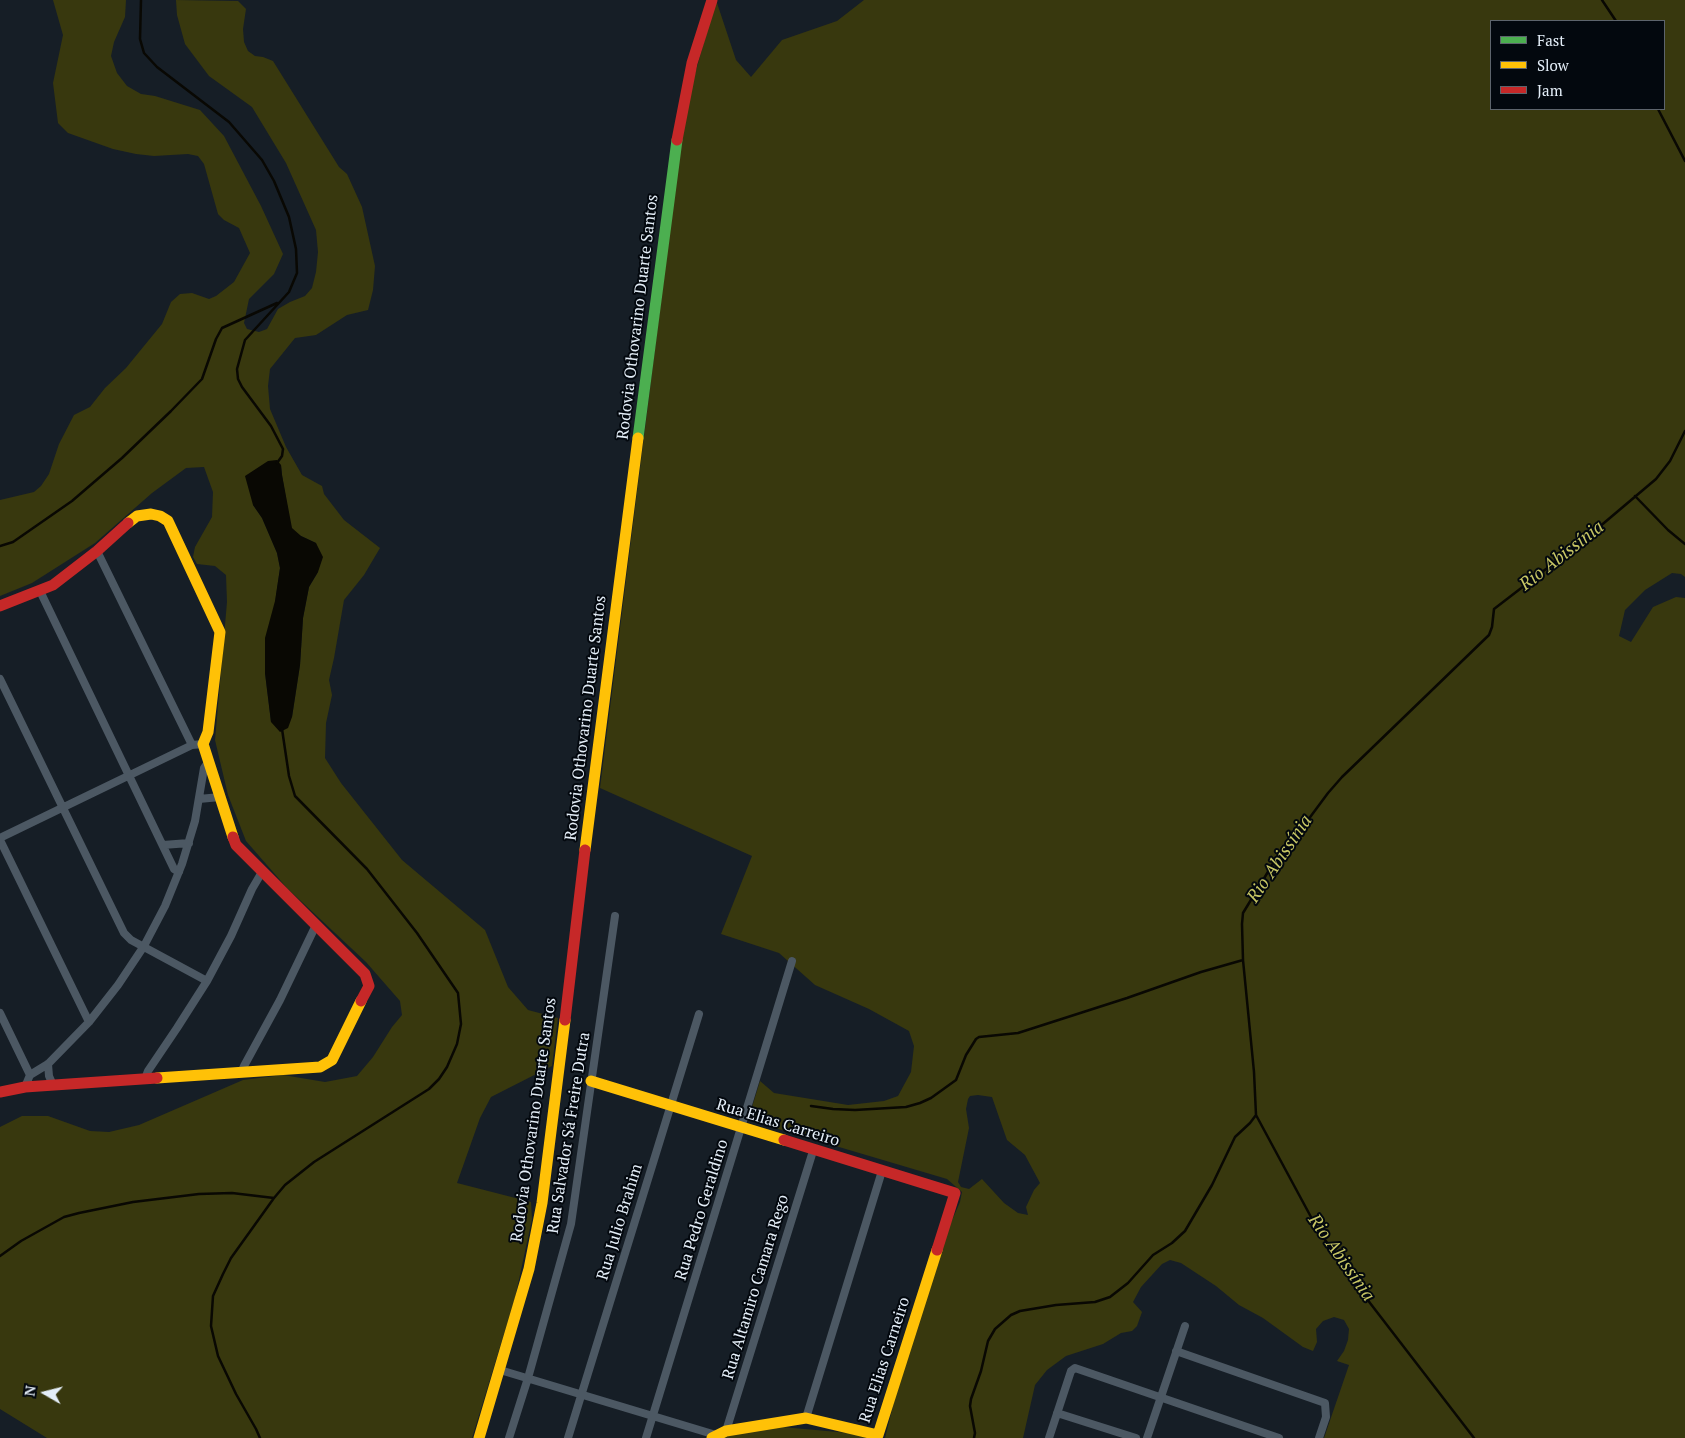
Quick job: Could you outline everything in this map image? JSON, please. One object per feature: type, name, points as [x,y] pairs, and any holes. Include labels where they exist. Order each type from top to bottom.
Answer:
[{"type":"street","name":"Rodovia Othovarino Duarte Santos","points":[[479,1438],[529,1268],[542,1203],[678,128],[692,63],[712,0]]},
{"type":"street","points":[[0,606],[53,585],[97,551],[137,516],[151,514],[160,516],[168,521],[220,632],[208,732],[198,744],[0,839],[89,1022]]},
{"type":"street","points":[[0,1092],[25,1087],[325,1066],[332,1060],[368,990],[365,974],[236,845],[209,761],[198,744],[97,551]]},
{"type":"street","points":[[40,591],[174,869],[179,872]]},
{"type":"street","points":[[0,679],[124,933],[131,940],[207,981]]},
{"type":"street","points":[[25,1087],[30,1075],[48,1064],[89,1022],[118,985],[144,946],[165,906],[179,872],[189,843],[204,768],[209,761]]},
{"type":"street","points":[[199,799],[220,797]]},
{"type":"street","points":[[163,845],[189,843]]},
{"type":"street","points":[[145,1079],[148,1071],[207,981],[262,872]]},
{"type":"street","name":"Rua Salvador Sá Freire Dutra","points":[[509,1438],[528,1378],[571,1224],[615,916]]},
{"type":"street","points":[[242,1073],[316,926]]},
{"type":"street","name":"Rua Pedro Geraldino","points":[[646,1438],[792,960]]},
{"type":"street","points":[[0,1013],[30,1075]]},
{"type":"street","name":"Rua Julio Brahim","points":[[568,1438],[699,1014]]},
{"type":"street","points":[[48,1064],[49,1076],[53,1085]]},
{"type":"street","name":"Rua Elias Carreiro","points":[[591,1082],[955,1194]]},
{"type":"street","name":"Rua Altamiro Camara Rego","points":[[718,1435],[814,1151]]},
{"type":"street","points":[[806,1418],[882,1172]]},
{"type":"street","name":"Rua Elias Carneiro","points":[[718,1435],[806,1418],[878,1435],[955,1194]]},
{"type":"street","points":[[1147,1438],[1185,1326]]},
{"type":"street","points":[[1176,1351],[1325,1403],[1326,1417],[1319,1438]]},
{"type":"street","points":[[1049,1438],[1072,1369],[1279,1438]]},
{"type":"street","points":[[500,1370],[718,1435]]},
{"type":"street","points":[[1057,1413],[1136,1438]]},
{"type":"shaded area","points":[[53,0],[126,0],[125,17],[114,42],[111,56],[117,73],[127,86],[141,94],[155,96],[200,110],[224,136],[261,206],[283,254],[274,274],[249,299],[244,323],[247,329],[259,332],[267,329],[278,309],[305,296],[312,288],[318,252],[316,230],[286,163],[252,107],[209,76],[185,44],[177,15],[176,0],[238,1],[246,9],[243,29],[244,42],[248,51],[255,56],[273,61],[339,167],[347,174],[362,207],[375,266],[373,290],[368,310],[347,315],[316,335],[295,338],[270,369],[268,386],[270,409],[286,447],[302,475],[322,486],[324,494],[344,520],[380,548],[364,575],[344,600],[329,680],[332,695],[326,723],[325,758],[341,783],[402,860],[485,930],[508,987],[528,1010],[558,1018],[552,1066],[491,1097],[480,1118],[457,1183],[531,1202],[532,1219],[515,1298],[472,1438],[47,1438],[0,1409],[0,1127],[22,1116],[48,1116],[90,1131],[109,1132],[139,1125],[243,1080],[283,1075],[325,1082],[357,1076],[373,1057],[402,1015],[400,1001],[366,962],[287,888],[246,841],[228,795],[215,740],[227,602],[226,575],[215,566],[197,564],[193,557],[195,547],[212,517],[213,492],[204,467],[186,468],[152,493],[95,543],[32,583],[0,596],[0,500],[34,492],[41,486],[49,474],[59,444],[74,415],[90,407],[105,388],[126,368],[162,324],[171,302],[180,294],[192,293],[209,299],[216,296],[234,282],[250,253],[239,228],[224,220],[218,214],[204,164],[198,156],[188,154],[154,156],[113,149],[68,133],[58,123],[53,83],[63,35]],"holes":[[[281,465],[291,529],[316,543],[318,572],[309,587],[303,618],[300,665],[292,717],[271,722],[265,673],[280,568],[277,553],[262,518],[253,505]]]},
{"type":"shaded area","points":[[716,0],[736,60],[751,77],[782,40],[837,21],[864,0],[1685,0],[1685,577],[1681,574],[1672,573],[1645,590],[1625,610],[1619,636],[1631,642],[1653,607],[1676,597],[1685,598],[1685,1438],[1324,1438],[1349,1365],[1337,1361],[1344,1351],[1348,1340],[1349,1329],[1344,1320],[1334,1317],[1323,1321],[1316,1329],[1317,1342],[1313,1351],[1303,1347],[1263,1318],[1239,1305],[1216,1286],[1181,1263],[1170,1260],[1162,1264],[1141,1287],[1133,1302],[1142,1312],[1137,1326],[1132,1331],[1121,1333],[1103,1344],[1066,1356],[1047,1370],[1035,1385],[1023,1438],[885,1438],[909,1342],[962,1192],[947,1179],[748,1120],[760,1081],[774,1093],[848,1105],[884,1101],[898,1096],[911,1072],[914,1046],[909,1031],[869,1009],[815,985],[779,953],[721,934],[752,856],[600,788],[685,109]],"holes":[[[978,1095],[992,1097],[1007,1140],[1025,1155],[1040,1183],[1034,1190],[1026,1207],[1028,1215],[1018,1213],[1004,1203],[982,1179],[969,1189],[961,1187],[958,1182],[969,1128],[966,1109],[968,1099],[970,1096]]]},
{"type":"shaded area","points":[[277,460],[281,465],[292,528],[301,536],[316,543],[323,557],[318,572],[309,587],[303,618],[300,665],[292,717],[288,728],[280,732],[271,722],[265,673],[265,638],[275,601],[280,568],[277,553],[262,518],[253,505],[245,476],[268,461]]},
{"type":"shaded area","points":[[782,1427],[849,1433],[876,1438],[724,1438],[736,1433]]},
{"type":"waterway","points":[[141,0],[140,39],[144,53],[157,67],[229,122],[262,160],[274,181],[289,217],[296,249],[297,273],[289,292],[245,340],[237,369],[238,379],[242,387],[271,426],[283,449],[282,456],[277,463]]},
{"type":"waterway","name":"Rio Abissínia","points":[[1602,0],[1615,20]]},
{"type":"waterway","name":"Rio Abissínia","points":[[1659,110],[1685,161]]},
{"type":"waterway","points":[[0,546],[13,542],[72,501],[122,458],[171,411],[202,379],[216,339],[222,328],[277,303]]},
{"type":"waterway","name":"Rio Abissínia","points":[[1474,1438],[1370,1303],[1318,1230],[1256,1115],[1254,1072],[1243,960],[1243,913],[1277,857],[1342,777],[1489,635],[1494,609],[1585,539],[1656,479],[1670,461],[1685,431]]},
{"type":"waterway","points":[[1635,496],[1668,530],[1685,544]]},
{"type":"waterway","points":[[260,1438],[218,1356],[211,1326],[213,1296],[223,1274],[231,1258],[285,1185],[314,1162],[429,1089],[439,1079],[447,1067],[457,1044],[461,1024],[458,993],[417,933],[367,869],[295,796],[289,776],[282,729]]},
{"type":"waterway","points":[[811,1106],[855,1110],[906,1107],[920,1103],[931,1098],[956,1080],[966,1055],[979,1037],[1018,1033],[1201,972],[1243,960]]},
{"type":"waterway","points":[[974,1438],[975,1433],[970,1406],[971,1399],[981,1371],[988,1341],[995,1329],[1011,1315],[1020,1311],[1056,1305],[1095,1302],[1110,1297],[1128,1283],[1153,1255],[1172,1243],[1185,1231],[1212,1185],[1235,1137],[1256,1115]]},
{"type":"waterway","points":[[0,1256],[21,1241],[64,1217],[79,1213],[133,1202],[199,1194],[232,1193],[274,1198]]},
{"type":"traffic: fast","points":[[638,438],[677,140]]},
{"type":"traffic: slow","points":[[585,850],[638,438]]},
{"type":"traffic: slow","points":[[128,523],[137,516],[151,514],[160,516],[168,521],[220,632],[208,732],[203,744],[233,837]]},
{"type":"traffic: slow","points":[[157,1078],[320,1067],[332,1060],[361,1001]]},
{"type":"traffic: slow","points":[[479,1438],[529,1269],[542,1203],[565,1020]]},
{"type":"traffic: slow","points":[[591,1081],[784,1140]]},
{"type":"traffic: slow","points":[[712,1438],[726,1431],[806,1418],[878,1435],[937,1250]]},
{"type":"traffic: jam","points":[[677,140],[692,63],[712,0]]},
{"type":"traffic: jam","points":[[0,606],[53,585],[97,551],[128,523]]},
{"type":"traffic: jam","points":[[233,837],[236,845],[365,974],[369,986],[361,1001]]},
{"type":"traffic: jam","points":[[565,1020],[585,850]]},
{"type":"traffic: jam","points":[[0,1092],[25,1087],[157,1078]]},
{"type":"traffic: jam","points":[[784,1140],[955,1193],[937,1250]]}]
